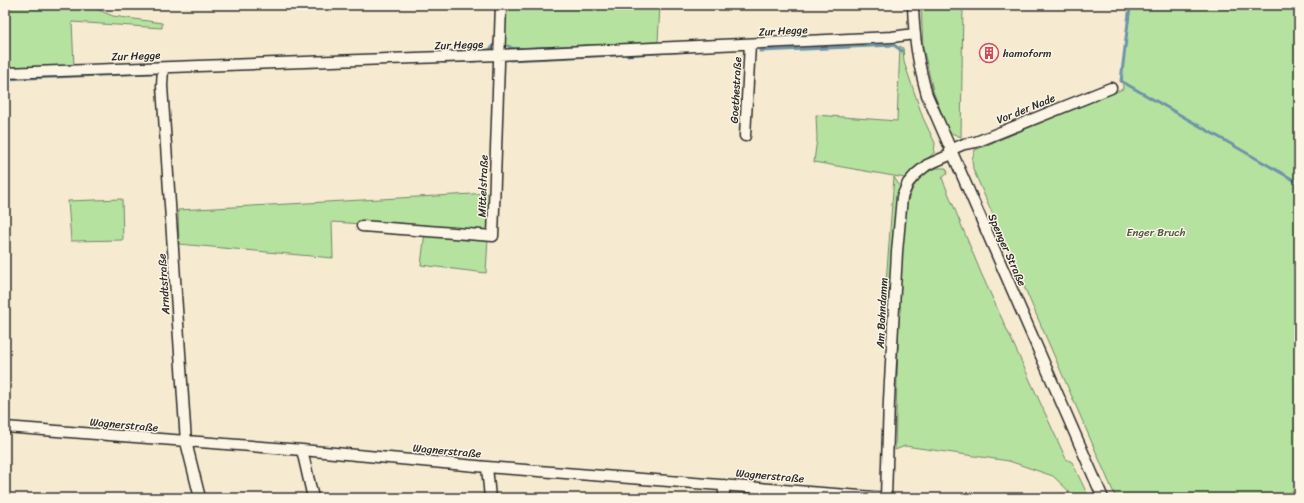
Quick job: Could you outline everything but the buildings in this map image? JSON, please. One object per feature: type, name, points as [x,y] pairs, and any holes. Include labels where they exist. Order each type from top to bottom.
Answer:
[{"type":"street","name":"Mittelstraße","points":[[362,226],[493,236],[501,5]]},
{"type":"street","name":"Spenger Straße","points":[[914,5],[914,34],[919,65],[927,95],[1103,498]]},
{"type":"street","name":"Zur Hegge","points":[[5,73],[499,55],[892,38],[914,34]]},
{"type":"street","name":"Goethestraße","points":[[745,136],[750,44]]},
{"type":"street","name":"Arndtstraße","points":[[163,68],[162,86],[186,442],[200,498]]},
{"type":"street","name":"Vor der Nade","points":[[951,152],[964,144],[976,142],[1111,88]]},
{"type":"street","name":"Am Bahndamm","points":[[886,498],[889,400],[897,252],[902,196],[908,183],[916,174],[927,165],[951,152]]},
{"type":"street","name":"Wagnerstraße","points":[[5,427],[886,498]]},
{"type":"street","points":[[302,450],[313,498]]},
{"type":"street","points":[[487,467],[490,498]]},
{"type":"street","points":[[724,485],[724,498]]},
{"type":"green space","points":[[5,5],[87,5],[113,16],[162,23],[162,28],[72,22],[74,67],[5,70]]},
{"type":"green space","points":[[505,5],[660,5],[658,42],[514,48],[504,45]]},
{"type":"green space","points":[[921,5],[963,5],[961,137],[949,132],[933,91],[923,47]]},
{"type":"green space","name":"Enger Bruch","points":[[1131,5],[1299,5],[1299,487],[1282,498],[1116,498],[973,169],[972,159],[975,150],[1123,89],[1122,72]]},
{"type":"green space","points":[[900,46],[903,48],[904,62],[923,118],[935,143],[934,153],[905,178],[814,162],[817,138],[816,115],[897,121]]},
{"type":"green space","points":[[937,168],[946,168],[948,173],[942,178],[981,273],[1066,459],[1072,462],[1089,498],[1076,498],[1053,476],[1009,461],[905,446],[895,450],[899,310],[884,310],[894,177],[908,200],[918,180],[926,173]]},
{"type":"green space","points":[[491,193],[489,230],[483,233],[332,222],[333,258],[179,244],[178,210]]},
{"type":"green space","points":[[122,199],[123,240],[71,241],[68,201]]},
{"type":"green space","points":[[425,232],[488,238],[486,273],[421,265]]},
{"type":"waterway","points":[[1130,5],[1121,81],[1299,183]]},
{"type":"waterway","points":[[435,52],[489,50],[493,47],[496,38]]},
{"type":"waterway","points":[[760,51],[894,45],[902,51]]},
{"type":"waterway","points":[[508,46],[514,49],[590,46]]},
{"type":"waterway","points":[[626,55],[689,51]]},
{"type":"waterway","points":[[510,60],[617,55]]},
{"type":"waterway","points":[[444,62],[476,61]]},
{"type":"waterway","points":[[5,79],[151,73]]},
{"type":"place","name":"hamoform","points":[[989,53]]}]
